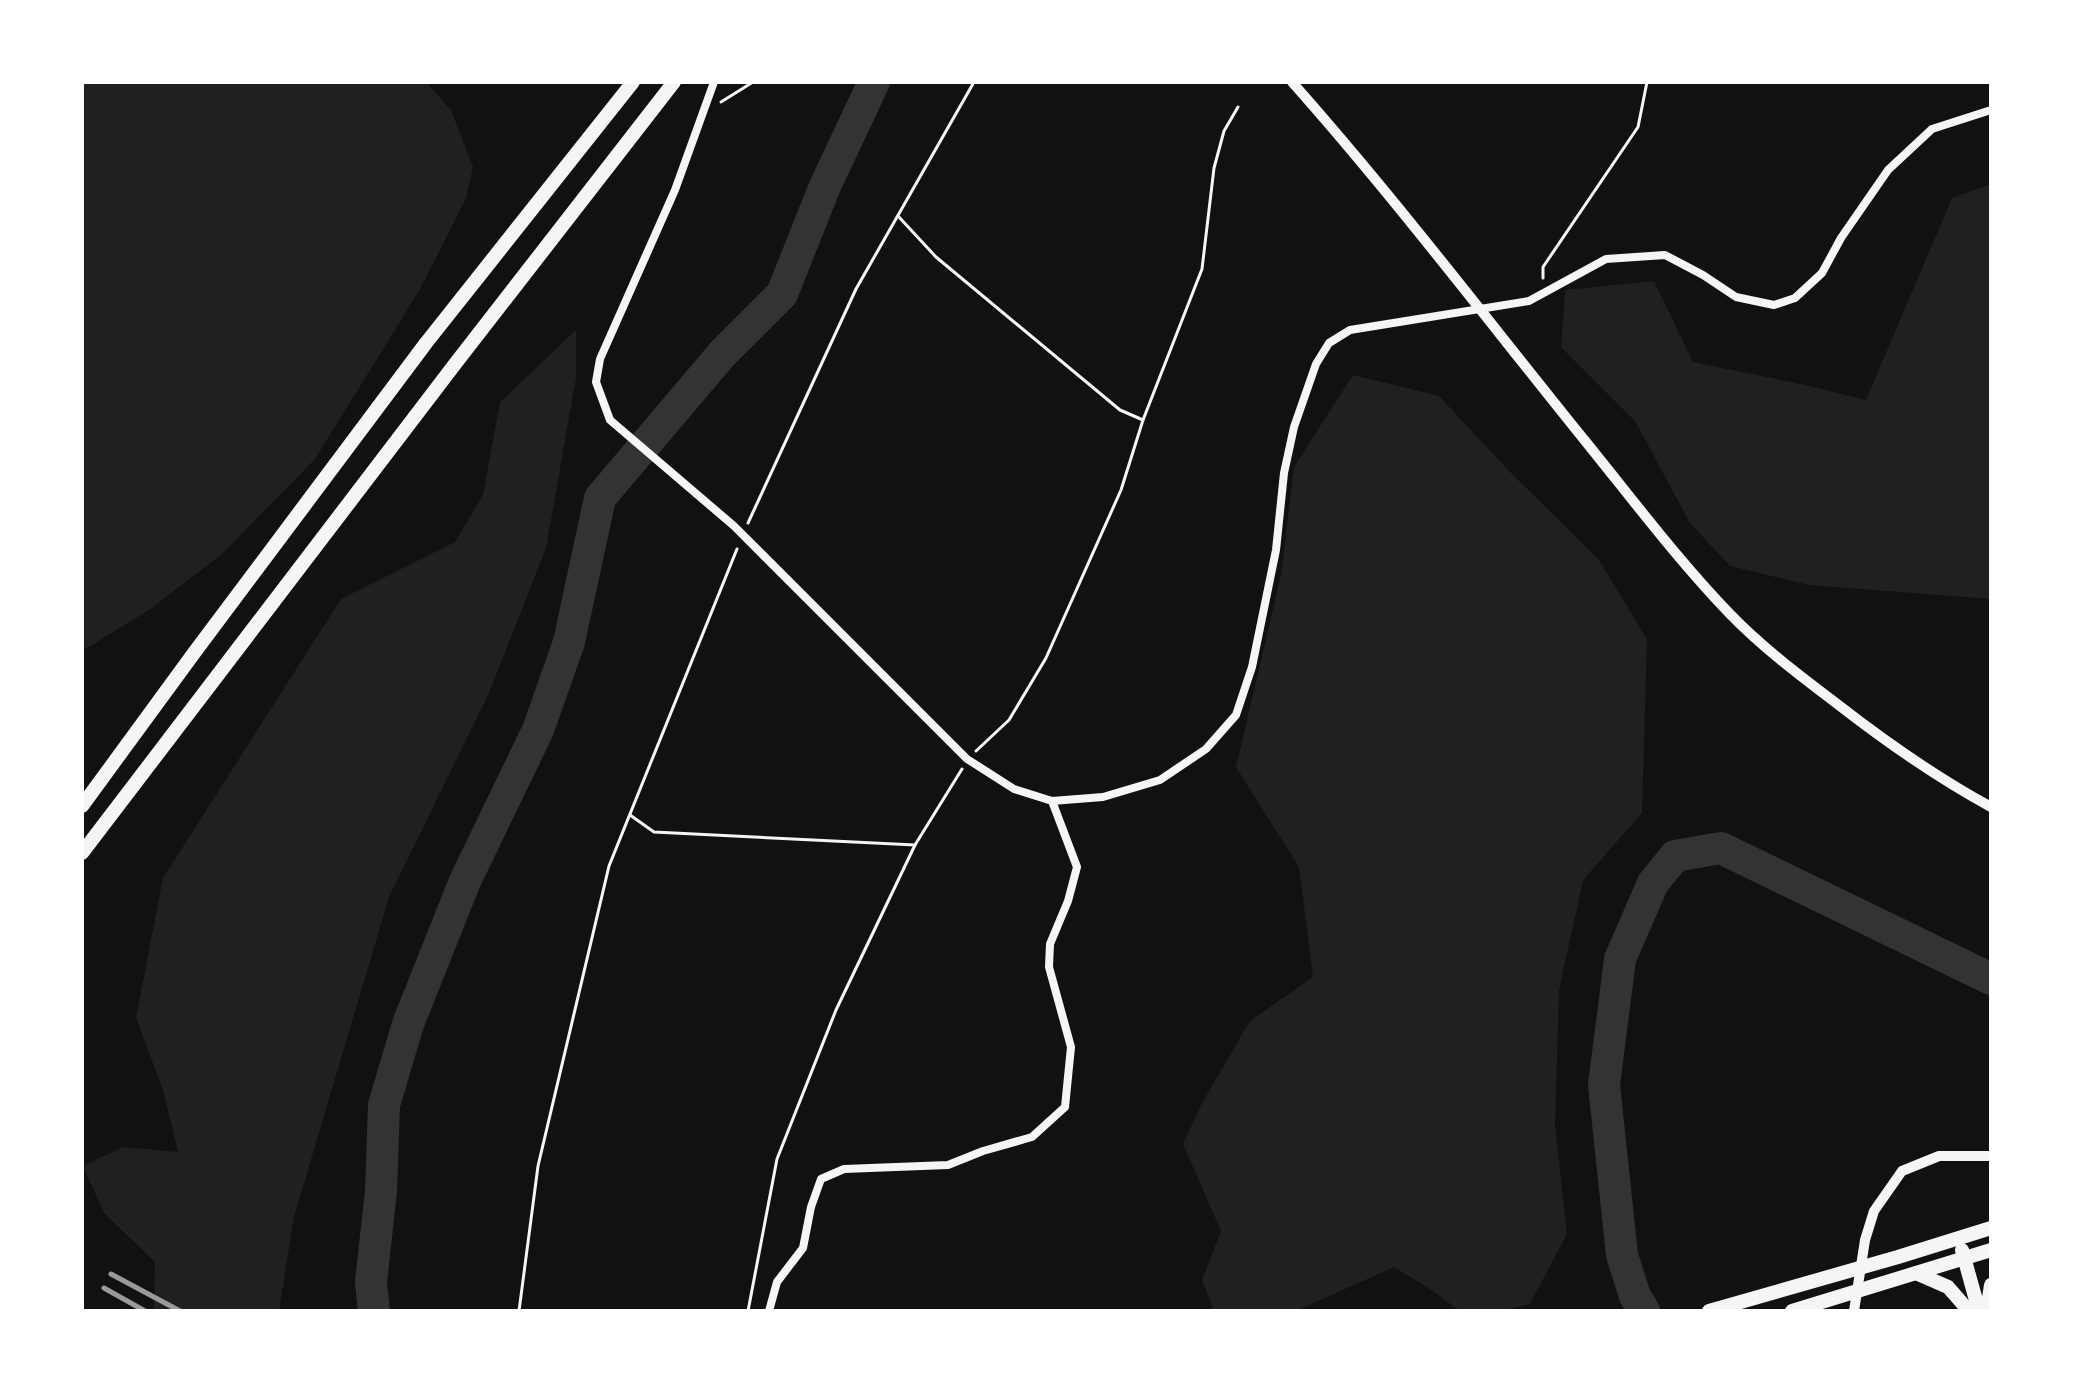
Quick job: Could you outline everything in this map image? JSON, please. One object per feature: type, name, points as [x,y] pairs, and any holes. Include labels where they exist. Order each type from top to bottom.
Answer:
[{"type":"highway","points":[[82,806],[426,343],[633,82]]},
{"type":"highway","points":[[82,853],[674,82]]},
{"type":"highway","points":[[1709,1311],[1991,1228]]},
{"type":"highway","points":[[1958,1239],[1979,1311]]},
{"type":"highway","points":[[1792,1311],[1991,1250]]},
{"type":"highway","points":[[1910,1275],[1948,1287],[1969,1311]]},
{"type":"highway","points":[[1987,1311],[1991,1285]]},
{"type":"street","points":[[714,82],[675,190],[600,359],[596,382],[610,420],[734,526],[967,759],[1014,789],[1052,801],[1103,797],[1160,780],[1206,749],[1236,715],[1252,667],[1276,550],[1284,473],[1294,427],[1316,364],[1329,343],[1350,330],[1529,301],[1606,259],[1665,255],[1736,297],[1774,305],[1795,298],[1822,273],[1841,238],[1888,170],[1932,129],[1991,110]]},
{"type":"street","points":[[1292,82],[1338,134],[1675,552],[1730,613],[1767,650],[1875,734],[1916,763],[1991,807]]},
{"type":"street","points":[[769,1311],[777,1282],[803,1248],[811,1207],[821,1179],[844,1169],[948,1165],[1032,1137],[1065,1107],[1071,1047],[1049,967],[1050,944],[1068,901],[1077,867],[1052,801]]},
{"type":"street","points":[[1854,1311],[1865,1240],[1874,1211],[1902,1171],[1939,1156],[1991,1156]]},
{"type":"path","points":[[704,112],[753,82]]},
{"type":"path","points":[[519,1311],[538,1166],[609,866],[709,615],[856,289],[974,82]]},
{"type":"path","points":[[1541,294],[1543,267],[1638,127],[1647,82]]},
{"type":"path","points":[[748,1311],[777,1159],[836,1010],[915,845],[967,759],[1009,720],[1046,658],[1121,490],[1143,420],[1202,269],[1214,168],[1224,131],[1238,107]]},
{"type":"path","points":[[898,216],[936,257],[1120,410],[1143,420]]},
{"type":"path","points":[[630,815],[654,832],[915,845]]},
{"type":"shaded area","points":[[82,82],[426,82],[451,110],[473,167],[466,198],[419,291],[315,459],[222,554],[149,610],[82,651]]},
{"type":"shaded area","points":[[1991,184],[1991,599],[1809,585],[1730,566],[1690,523],[1635,421],[1561,347],[1565,290],[1654,281],[1693,362],[1866,400],[1952,198]]},
{"type":"shaded area","points":[[576,330],[576,378],[546,548],[489,693],[389,897],[294,1217],[279,1311],[154,1311],[155,1262],[104,1213],[83,1166],[123,1147],[178,1152],[163,1090],[136,1018],[163,878],[341,599],[455,542],[483,495],[500,402]]},
{"type":"shaded area","points":[[1353,375],[1439,396],[1599,560],[1647,639],[1642,813],[1583,880],[1559,991],[1555,1124],[1567,1234],[1530,1304],[1501,1311],[1460,1311],[1394,1267],[1296,1311],[1214,1311],[1202,1280],[1221,1231],[1183,1144],[1202,1103],[1250,1021],[1313,977],[1299,867],[1236,767],[1281,575],[1294,467]]},
{"type":"waterway","points":[[374,1311],[371,1282],[381,1191],[384,1105],[408,1024],[465,881],[538,730],[569,642],[600,498],[722,354],[782,294],[825,186],[874,82]]},
{"type":"waterway","points":[[1644,1311],[1635,1296],[1622,1255],[1604,1085],[1620,959],[1653,883],[1675,856],[1721,848],[1991,979]]},
{"type":"railway","points":[[111,1274],[180,1311]]},
{"type":"railway","points":[[104,1288],[145,1311]]}]
